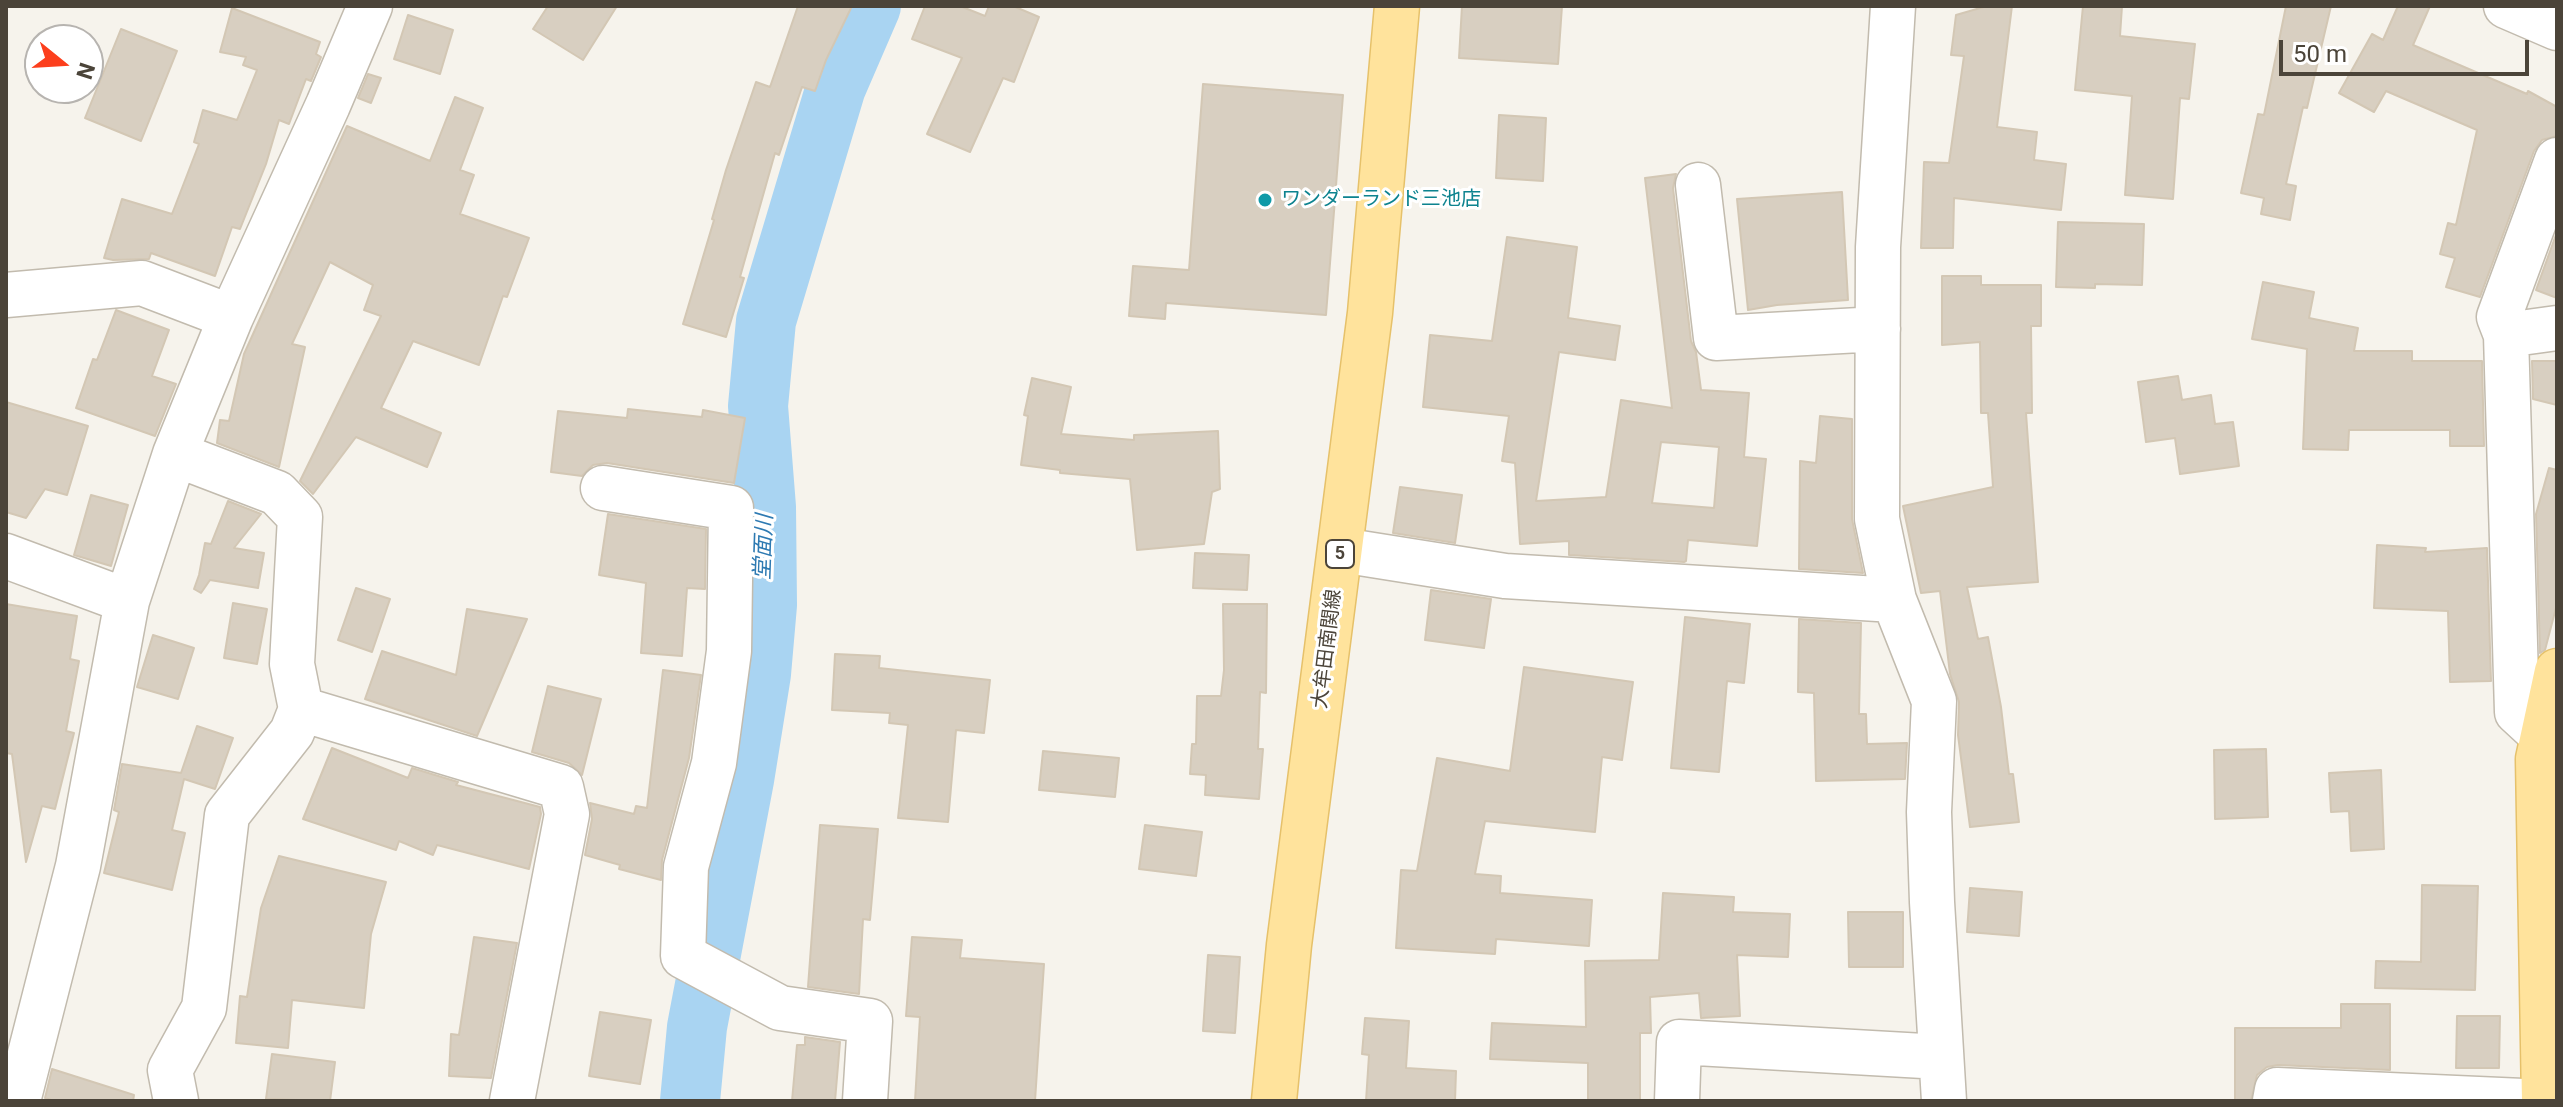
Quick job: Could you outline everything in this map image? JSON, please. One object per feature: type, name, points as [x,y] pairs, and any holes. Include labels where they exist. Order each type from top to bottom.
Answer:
[{"type":"main road","name":"大牟田南関線","points":[[1274,1101],[1289,945],[1370,313],[1397,6]]},
{"type":"main road","points":[[2544,1101],[2538,759],[2550,738],[2557,671]]},
{"type":"street","points":[[18,1101],[78,866],[127,601],[175,454],[231,317],[370,6]]},
{"type":"street","points":[[1893,6],[1878,247],[1877,519],[1894,600],[1934,701],[1929,812],[1944,1101]]},
{"type":"street","points":[[2550,738],[2517,712],[2506,335],[2499,317],[2557,160]]},
{"type":"street","points":[[1698,185],[1716,338],[1878,329]]},
{"type":"street","points":[[6,295],[142,283],[231,317]]},
{"type":"street","points":[[2506,335],[2557,328]]},
{"type":"street","points":[[175,454],[277,493],[300,517],[292,664],[301,709],[292,732],[227,815],[204,1008],[170,1070],[176,1101]]},
{"type":"street","points":[[603,488],[731,508],[729,651],[714,763],[686,867],[683,956],[780,1008],[870,1021],[865,1101]]},
{"type":"street","points":[[1341,550],[1505,576],[1894,600]]},
{"type":"street","points":[[6,556],[127,601]]},
{"type":"street","points":[[311,712],[561,787],[567,814],[512,1101]]},
{"type":"street","points":[[1677,1101],[1679,1042],[1941,1057]]},
{"type":"street","points":[[2275,1101],[2277,1090],[2523,1101]]},
{"type":"building","points":[[548,6],[617,6],[583,60],[533,29]]},
{"type":"building","points":[[798,6],[852,6],[815,91],[802,87],[779,155],[775,153],[726,337],[683,324],[726,170],[756,82],[770,87]]},
{"type":"building","points":[[925,6],[960,6],[985,16],[989,6],[1013,6],[1039,17],[1014,82],[1003,78],[970,152],[927,134],[962,58],[912,39]]},
{"type":"building","points":[[1462,6],[1562,6],[1558,64],[1459,58]]},
{"type":"building","points":[[1987,6],[2012,6],[1997,127],[2037,132],[2034,160],[2066,164],[2061,210],[1954,198],[1953,248],[1921,248],[1924,162],[1949,163],[1964,56],[1951,55],[1956,15]]},
{"type":"building","points":[[2083,6],[2122,6],[2120,36],[2195,44],[2189,99],[2180,98],[2173,199],[2125,195],[2132,96],[2075,90]]},
{"type":"building","points":[[2286,6],[2331,6],[2286,184],[2296,186],[2290,220],[2261,214],[2264,198],[2241,193],[2258,114],[2264,115]]},
{"type":"building","points":[[2398,6],[2430,6],[2413,45],[2527,94],[2528,91],[2557,107],[2557,136],[2542,140],[2534,151],[2480,297],[2446,287],[2455,258],[2440,254],[2448,223],[2456,225],[2477,130],[2386,91],[2374,112],[2339,93],[2372,34],[2383,40]]},
{"type":"building","points":[[232,8],[320,42],[316,54],[321,57],[311,81],[306,79],[289,124],[279,120],[266,164],[240,229],[232,227],[215,276],[151,253],[149,259],[104,258],[122,199],[172,214],[199,144],[194,142],[203,110],[237,120],[257,70],[243,65],[246,57],[220,52]]},
{"type":"building","points":[[408,15],[453,30],[440,74],[394,59]]},
{"type":"building","points":[[121,29],[177,51],[141,141],[85,118],[91,104],[104,104],[104,71]]},
{"type":"building","points":[[368,74],[381,78],[371,103],[358,98]]},
{"type":"building","name":"ワンダーランド三池店","points":[[1203,84],[1343,95],[1326,315],[1166,303],[1165,319],[1129,316],[1133,266],[1189,270]]},
{"type":"building","points":[[455,97],[483,108],[460,170],[474,175],[460,214],[529,238],[507,297],[503,296],[479,365],[413,341],[381,408],[441,433],[427,467],[356,437],[313,494],[300,481],[381,316],[364,310],[373,285],[330,262],[292,344],[305,347],[279,467],[217,443],[220,420],[229,421],[244,354],[347,126],[430,161]]},
{"type":"building","points":[[1499,115],[1546,118],[1543,181],[1496,178]]},
{"type":"building","points":[[1676,174],[1673,188],[1691,341],[1696,352],[1701,390],[1749,393],[1744,457],[1766,459],[1757,546],[1688,540],[1684,562],[1569,555],[1569,541],[1520,544],[1515,463],[1502,461],[1509,416],[1423,407],[1430,335],[1492,341],[1507,237],[1577,247],[1568,318],[1620,326],[1615,360],[1559,352],[1536,501],[1606,497],[1621,400],[1672,408],[1645,178]],"holes":[[[1661,442],[1719,447],[1714,508],[1652,503]]]},
{"type":"building","points":[[1842,192],[1848,300],[1748,310],[1737,199]]},
{"type":"building","points":[[2058,222],[2144,224],[2142,285],[2056,287]]},
{"type":"building","points":[[2557,232],[2557,298],[2536,290]]},
{"type":"building","points":[[1942,276],[1981,276],[1981,285],[2041,285],[2041,326],[2031,326],[2032,413],[2026,413],[2038,582],[1967,587],[1978,639],[1988,637],[2019,822],[1970,827],[1958,735],[1959,702],[1950,674],[1940,591],[1921,593],[1903,506],[1993,487],[1988,413],[1981,413],[1980,342],[1942,345]]},
{"type":"building","points":[[2263,282],[2314,292],[2309,318],[2358,328],[2354,351],[2412,351],[2412,361],[2482,361],[2484,446],[2450,446],[2450,430],[2349,430],[2348,450],[2303,449],[2307,349],[2252,339]]},
{"type":"building","points":[[116,310],[169,330],[152,376],[176,384],[155,436],[76,408],[93,359],[97,360]]},
{"type":"building","points":[[2532,361],[2557,361],[2557,405],[2533,399]]},
{"type":"building","points":[[2178,376],[2182,400],[2211,395],[2215,424],[2233,422],[2239,466],[2180,474],[2175,438],[2146,442],[2138,382]]},
{"type":"building","points":[[1032,378],[1071,387],[1061,434],[1134,440],[1134,435],[1218,431],[1220,489],[1212,492],[1204,544],[1137,550],[1130,479],[1060,473],[1060,470],[1021,465],[1028,416],[1024,415]]},
{"type":"building","points":[[6,402],[88,426],[67,495],[45,489],[26,518],[6,512]]},
{"type":"building","points":[[628,409],[702,417],[703,410],[745,418],[734,483],[607,463],[593,465],[582,476],[551,472],[558,411],[627,418]]},
{"type":"building","points":[[1820,416],[1852,419],[1852,519],[1863,573],[1799,569],[1800,461],[1816,463]]},
{"type":"building","points":[[2549,468],[2557,470],[2557,604],[2545,650],[2540,653],[2536,514]]},
{"type":"building","points":[[1400,487],[1462,495],[1455,543],[1393,533]]},
{"type":"building","points":[[91,495],[128,505],[111,566],[74,555]]},
{"type":"building","points":[[228,501],[261,514],[234,548],[264,553],[258,588],[210,580],[201,593],[194,589],[205,543],[211,544]]},
{"type":"building","points":[[608,514],[706,529],[705,589],[687,588],[682,656],[641,653],[646,583],[599,575]]},
{"type":"building","points":[[2377,545],[2426,548],[2425,552],[2487,548],[2491,681],[2450,682],[2448,611],[2374,608]]},
{"type":"building","points":[[1195,553],[1249,555],[1247,590],[1193,588]]},
{"type":"building","points":[[356,588],[390,599],[372,652],[338,640]]},
{"type":"building","points":[[1431,590],[1491,599],[1484,648],[1425,640]]},
{"type":"building","points":[[233,603],[267,609],[257,664],[224,658]]},
{"type":"building","points":[[6,604],[77,616],[70,659],[79,661],[66,731],[74,733],[55,809],[42,806],[26,862],[12,754],[6,753]]},
{"type":"building","points":[[1223,604],[1267,604],[1266,693],[1260,692],[1258,749],[1263,749],[1259,799],[1205,795],[1206,775],[1190,774],[1192,744],[1196,744],[1197,696],[1221,696],[1224,670]]},
{"type":"building","points":[[467,609],[527,619],[477,736],[365,699],[382,651],[456,675]]},
{"type":"building","points":[[1685,617],[1750,624],[1744,683],[1727,681],[1719,772],[1671,768]]},
{"type":"building","points":[[1799,619],[1861,623],[1859,714],[1866,714],[1867,744],[1907,743],[1905,779],[1816,781],[1814,693],[1798,692]]},
{"type":"building","points":[[153,635],[194,648],[178,699],[137,687]]},
{"type":"building","points":[[835,654],[880,656],[879,668],[990,680],[984,733],[956,730],[948,822],[898,818],[908,725],[889,723],[890,713],[832,710]]},
{"type":"building","points":[[1524,667],[1633,682],[1622,760],[1602,757],[1595,832],[1485,821],[1475,874],[1501,876],[1500,893],[1592,900],[1589,946],[1496,939],[1495,954],[1396,948],[1401,870],[1417,871],[1437,758],[1510,771]]},
{"type":"building","points":[[663,670],[701,675],[689,758],[662,860],[661,880],[619,869],[620,865],[585,855],[592,819],[590,803],[634,814],[636,806],[647,808]]},
{"type":"building","points":[[548,686],[601,699],[582,775],[569,763],[532,752]]},
{"type":"building","points":[[197,726],[233,738],[215,789],[184,779],[172,830],[185,833],[172,890],[104,873],[119,812],[114,810],[122,764],[181,773]]},
{"type":"building","points":[[332,748],[408,778],[412,768],[458,782],[456,785],[540,807],[529,869],[437,845],[433,855],[399,841],[396,850],[303,819]]},
{"type":"building","points":[[2266,749],[2268,817],[2215,819],[2214,750]]},
{"type":"building","points":[[1043,751],[1119,758],[1115,797],[1039,790]]},
{"type":"building","points":[[2381,770],[2384,849],[2351,851],[2349,811],[2331,812],[2329,773]]},
{"type":"building","points":[[820,825],[878,829],[870,920],[863,919],[859,994],[808,987]]},
{"type":"building","points":[[1145,825],[1202,832],[1196,876],[1139,869]]},
{"type":"building","points":[[279,856],[386,882],[371,934],[364,1008],[292,1000],[288,1048],[236,1043],[240,996],[247,997],[261,908]]},
{"type":"building","points":[[2422,885],[2478,886],[2475,990],[2375,988],[2376,961],[2421,962]]},
{"type":"building","points":[[1970,888],[2022,892],[2019,936],[1967,932]]},
{"type":"building","points":[[1663,893],[1734,897],[1733,912],[1790,914],[1788,957],[1737,955],[1740,1016],[1701,1018],[1699,993],[1650,997],[1651,1033],[1640,1033],[1640,1101],[1588,1101],[1588,1063],[1490,1059],[1492,1023],[1586,1027],[1585,961],[1659,960]]},
{"type":"building","points":[[1848,912],[1903,912],[1903,967],[1849,967]]},
{"type":"building","points":[[474,937],[517,943],[491,1078],[449,1076],[451,1034],[459,1035]]},
{"type":"building","points":[[912,937],[962,940],[960,958],[1044,964],[1035,1101],[915,1101],[920,1017],[906,1016]]},
{"type":"building","points":[[1208,955],[1240,957],[1235,1033],[1203,1031]]},
{"type":"building","points":[[2341,1004],[2390,1004],[2390,1070],[2267,1067],[2257,1075],[2251,1101],[2235,1101],[2235,1028],[2341,1028]]},
{"type":"building","points":[[600,1012],[651,1020],[640,1084],[589,1076]]},
{"type":"building","points":[[2457,1016],[2500,1016],[2499,1068],[2456,1068]]},
{"type":"building","points":[[1365,1018],[1409,1021],[1406,1068],[1456,1071],[1455,1101],[1366,1101],[1369,1055],[1362,1054]]},
{"type":"building","points":[[805,1037],[840,1042],[835,1101],[792,1101],[797,1045],[805,1045]]},
{"type":"building","points":[[272,1054],[335,1062],[330,1101],[266,1099]]},
{"type":"building","points":[[52,1069],[134,1095],[133,1101],[54,1101],[45,1098]]},
{"type":"waterway","name":"堂面川","points":[[690,1101],[697,1027],[761,674],[767,605],[766,507],[758,406],[766,321],[836,87],[871,6]]},
{"type":"place","name":"ワンダーランド三池店","points":[[1265,200]]}]
